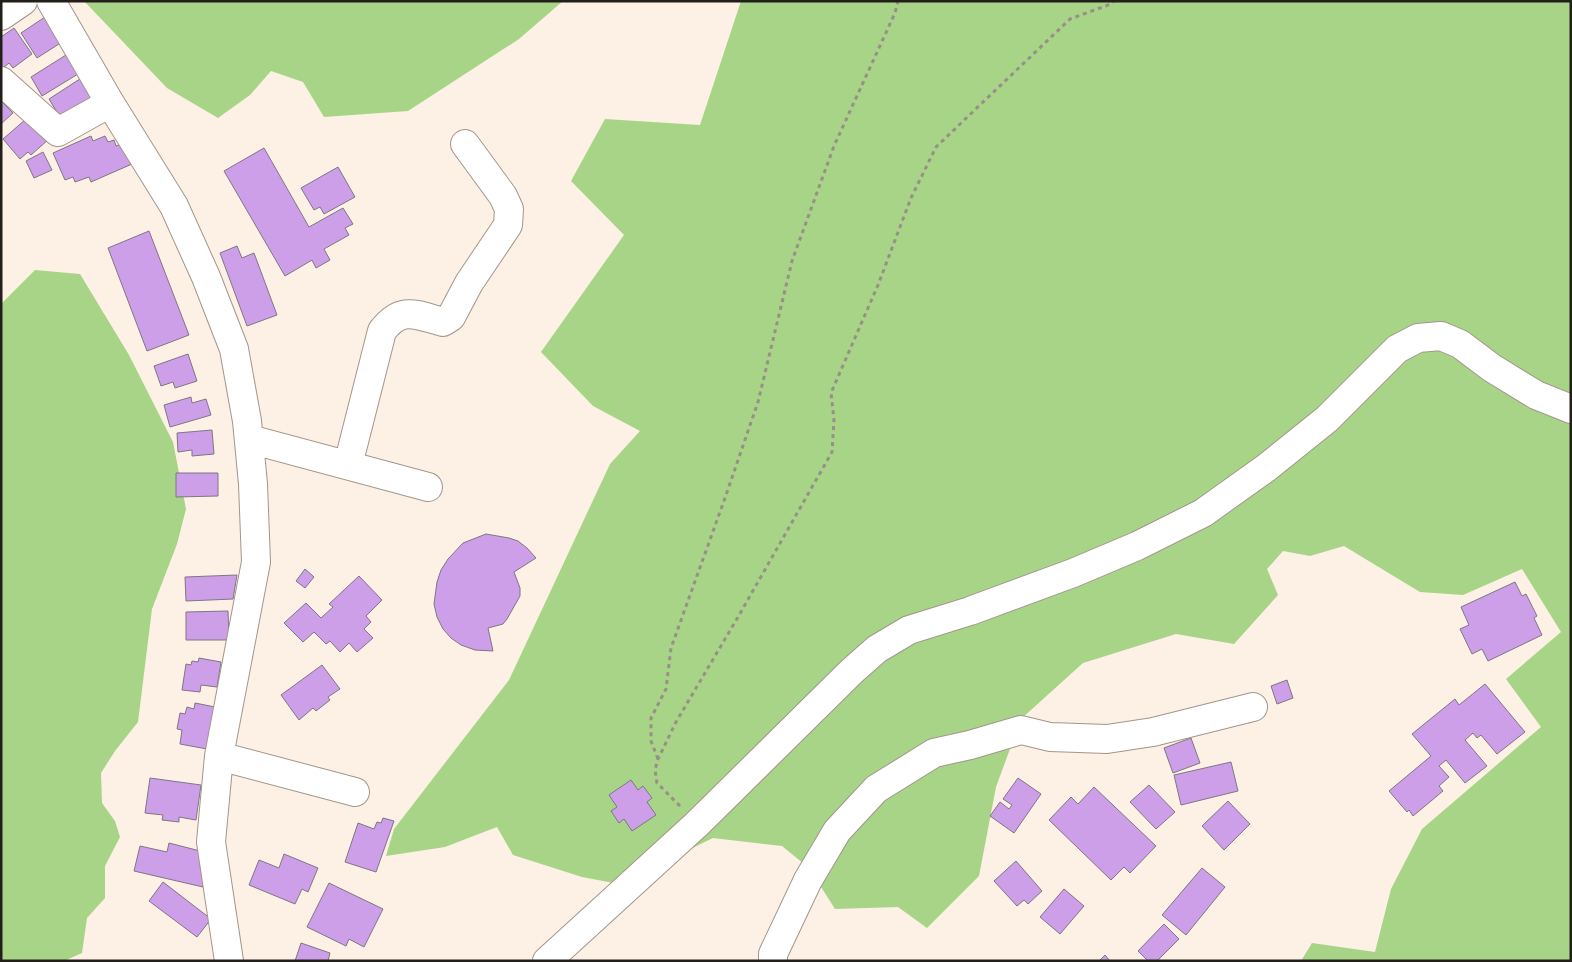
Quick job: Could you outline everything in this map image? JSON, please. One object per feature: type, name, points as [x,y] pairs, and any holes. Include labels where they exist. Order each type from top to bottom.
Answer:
[{"type":"street","points":[[1,16],[23,1]]},
{"type":"street","points":[[52,1],[110,103],[174,206],[206,277],[234,349],[249,439],[256,562],[219,756],[211,842],[229,961]]},
{"type":"street","points":[[1,80],[58,132],[110,103]]},
{"type":"street","points":[[348,465],[382,331],[390,320],[406,313],[443,322],[451,317],[469,283],[508,225],[509,209],[503,196],[465,144]]},
{"type":"street","points":[[547,961],[697,824],[852,671],[877,649],[909,630],[970,611],[1073,573],[1137,546],[1203,513],[1266,468],[1327,419],[1397,349],[1418,338],[1441,336],[1460,344],[1492,368],[1536,395],[1571,409]]},
{"type":"street","points":[[249,439],[428,487]]},
{"type":"street","points":[[773,961],[773,954],[808,880],[837,832],[876,788],[934,753],[970,745],[1020,730],[1050,737],[1107,738],[1144,733],[1253,707]]},
{"type":"street","points":[[219,756],[355,792]]},
{"type":"path","points":[[658,759],[651,741],[651,718],[666,689],[671,648],[758,402],[792,261],[834,146],[895,14],[898,1]]},
{"type":"path","points":[[697,824],[657,782],[655,770],[658,759],[676,722],[738,618],[832,452],[834,420],[831,393],[878,284],[911,198],[936,146],[1070,19],[1111,4],[1114,1]]},
{"type":"green space","points":[[84,1],[563,1],[519,39],[408,111],[324,117],[303,82],[271,71],[250,95],[218,118],[167,88]]},
{"type":"green space","points":[[741,1],[1571,1],[1571,961],[1301,961],[1312,943],[1375,952],[1391,889],[1422,829],[1541,727],[1506,679],[1561,632],[1522,569],[1463,595],[1420,592],[1344,546],[1310,556],[1283,551],[1267,569],[1278,595],[1234,644],[1176,634],[1083,663],[1021,719],[996,787],[979,876],[927,928],[898,907],[835,909],[809,868],[782,846],[713,838],[674,857],[640,888],[582,877],[513,855],[497,827],[445,847],[386,856],[394,829],[509,680],[610,464],[640,431],[593,406],[541,352],[624,235],[571,181],[605,119],[700,125]]},
{"type":"green space","points":[[35,270],[80,274],[129,355],[173,442],[186,509],[177,544],[152,609],[138,722],[115,751],[101,773],[102,803],[115,821],[120,837],[105,866],[105,898],[87,918],[82,953],[64,961],[1,961],[1,304]]},
{"type":"building","points":[[45,17],[62,42],[37,58],[21,33]]},
{"type":"building","points":[[14,28],[32,54],[13,68],[9,63],[3,68],[1,66],[1,37]]},
{"type":"building","points":[[66,55],[78,74],[42,96],[31,77]]},
{"type":"building","points":[[86,75],[99,96],[61,119],[49,99]]},
{"type":"building","points":[[1,101],[13,113],[1,124]]},
{"type":"building","points":[[26,119],[49,139],[31,155],[28,152],[20,159],[3,139]]},
{"type":"building","points":[[91,136],[93,141],[105,136],[108,142],[114,140],[116,146],[123,143],[132,164],[91,182],[89,177],[75,182],[73,177],[65,180],[53,153]]},
{"type":"building","points":[[264,148],[309,227],[343,208],[353,224],[345,228],[349,235],[324,249],[330,260],[316,268],[312,260],[285,276],[224,171]]},
{"type":"building","points":[[43,152],[52,170],[34,178],[26,161]]},
{"type":"building","points":[[338,167],[355,197],[324,214],[320,207],[314,210],[301,188]]},
{"type":"building","points":[[149,231],[189,335],[147,351],[108,248]]},
{"type":"building","points":[[237,246],[242,258],[254,253],[277,315],[247,326],[220,253]]},
{"type":"building","points":[[188,354],[197,381],[175,388],[173,382],[161,386],[154,366]]},
{"type":"building","points":[[191,397],[192,403],[206,399],[211,415],[170,427],[164,405]]},
{"type":"building","points":[[212,430],[214,454],[192,456],[192,450],[178,452],[177,433]]},
{"type":"building","points":[[176,473],[218,473],[218,496],[176,497]]},
{"type":"building","points":[[486,534],[518,541],[536,558],[514,572],[520,588],[520,596],[507,619],[503,624],[488,628],[493,651],[475,650],[461,645],[451,638],[443,629],[437,617],[434,604],[437,582],[441,570],[448,559],[463,543]]},
{"type":"building","points":[[305,569],[314,577],[305,588],[296,581]]},
{"type":"building","points":[[237,575],[233,599],[186,601],[185,577]]},
{"type":"building","points":[[359,576],[382,600],[366,616],[371,622],[364,629],[373,638],[357,652],[349,643],[340,652],[330,641],[326,644],[314,632],[303,642],[284,623],[306,603],[321,618],[333,607],[329,604]]},
{"type":"building","points":[[1515,582],[1522,596],[1526,594],[1537,616],[1534,618],[1542,635],[1488,661],[1482,649],[1472,654],[1460,629],[1469,625],[1461,607]]},
{"type":"building","points":[[228,611],[229,640],[186,640],[186,612]]},
{"type":"building","points":[[199,658],[221,662],[217,687],[201,685],[200,692],[182,690],[186,664],[191,665],[192,661],[198,662]]},
{"type":"building","points":[[322,665],[340,689],[328,697],[330,700],[316,711],[313,708],[299,720],[281,695]]},
{"type":"building","points":[[1287,680],[1293,698],[1277,704],[1271,686]]},
{"type":"building","points":[[1485,684],[1525,732],[1497,754],[1481,735],[1477,738],[1473,733],[1465,740],[1487,766],[1465,783],[1446,760],[1439,766],[1449,777],[1439,786],[1443,791],[1413,816],[1409,810],[1407,812],[1389,791],[1431,756],[1412,734],[1455,699],[1459,705]]},
{"type":"building","points":[[195,703],[215,707],[207,749],[180,744],[182,730],[177,729],[180,713],[185,714],[187,707],[194,709]]},
{"type":"building","points":[[1191,738],[1200,763],[1173,773],[1164,748]]},
{"type":"building","points":[[1231,762],[1238,791],[1181,805],[1174,775]]},
{"type":"building","points":[[150,778],[201,785],[196,820],[179,817],[179,822],[162,820],[163,815],[145,813]]},
{"type":"building","points":[[1018,778],[1041,794],[1014,833],[990,816],[1000,802],[1009,809],[1012,805],[1003,799]]},
{"type":"building","points":[[631,780],[638,790],[643,786],[652,798],[647,802],[656,815],[632,831],[624,819],[619,823],[611,811],[617,807],[609,795]]},
{"type":"building","points":[[1149,785],[1175,812],[1156,829],[1130,802]]},
{"type":"building","points":[[1094,787],[1156,846],[1130,873],[1124,867],[1111,880],[1049,820],[1071,797],[1078,804]]},
{"type":"building","points":[[1228,801],[1250,824],[1224,850],[1202,826]]},
{"type":"building","points":[[383,818],[394,821],[376,872],[345,862],[358,823],[374,829],[377,822],[381,823]]},
{"type":"building","points":[[169,843],[204,852],[200,867],[205,868],[206,874],[203,887],[134,871],[140,846],[167,852]]},
{"type":"building","points":[[284,854],[318,868],[308,892],[302,889],[295,904],[249,885],[259,860],[279,868]]},
{"type":"building","points":[[1016,861],[1042,891],[1028,904],[1024,900],[1017,906],[994,881]]},
{"type":"building","points":[[1202,868],[1225,887],[1186,935],[1162,915]]},
{"type":"building","points":[[163,882],[211,919],[197,937],[149,901]]},
{"type":"building","points":[[329,883],[383,909],[364,947],[349,939],[346,946],[307,927]]},
{"type":"building","points":[[1064,889],[1084,906],[1060,934],[1040,917]]},
{"type":"building","points":[[1164,924],[1179,939],[1157,961],[1148,961],[1138,951]]},
{"type":"building","points":[[301,943],[330,953],[328,961],[295,961]]},
{"type":"building","points":[[1105,955],[1110,961],[1099,961]]}]
